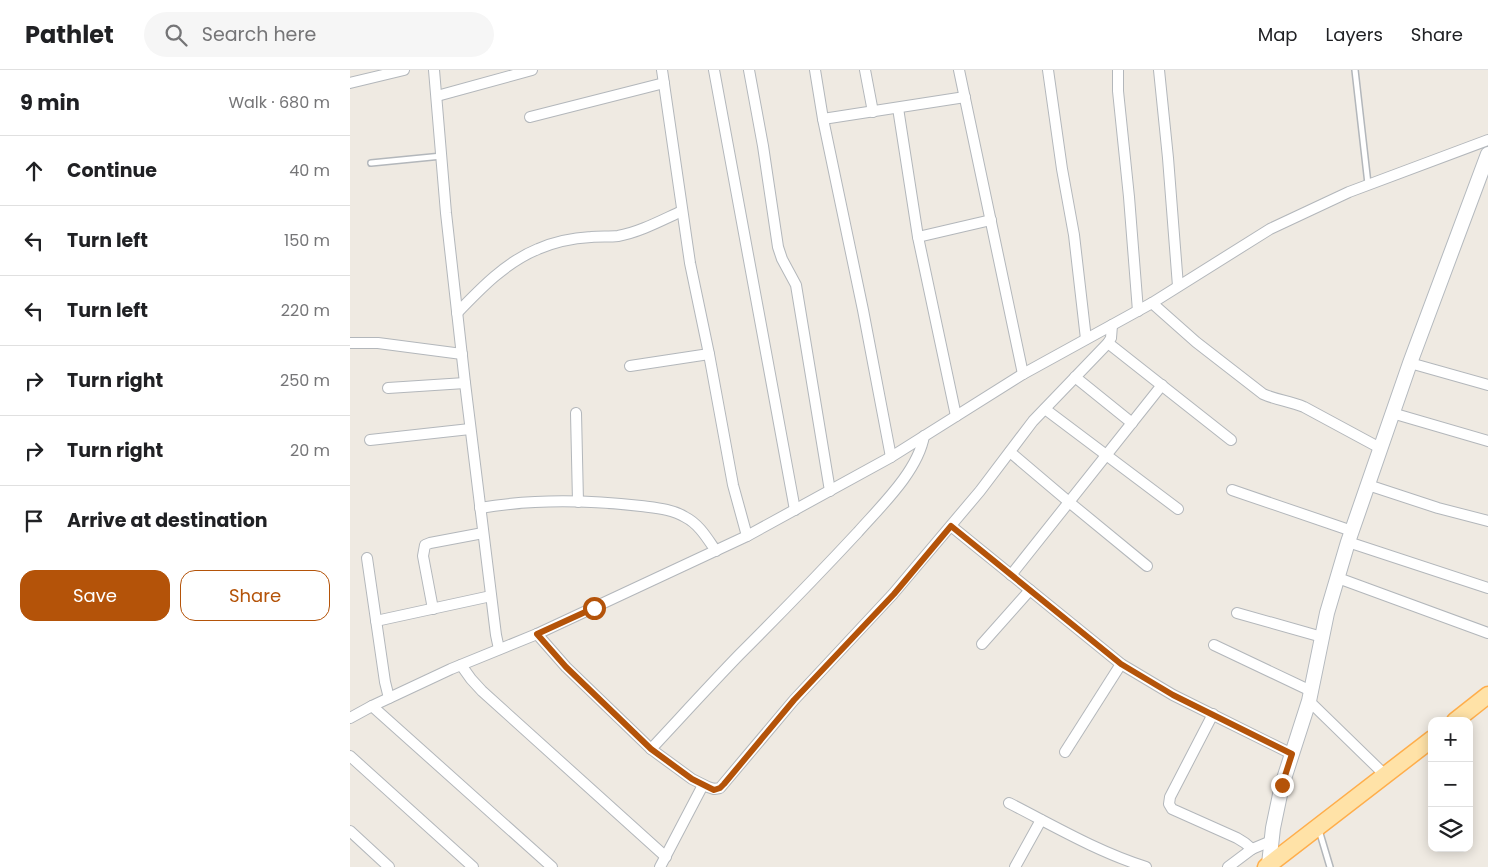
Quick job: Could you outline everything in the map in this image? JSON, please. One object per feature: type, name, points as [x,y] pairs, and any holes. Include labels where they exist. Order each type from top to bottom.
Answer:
[{"type":"main road","points":[[1460,717],[1488,695]]},
{"type":"main road","points":[[1268,866],[1428,742]]},
{"type":"street","points":[[350,84],[404,70]]},
{"type":"street","points":[[434,70],[470,429],[499,649]]},
{"type":"street","points":[[437,96],[532,70]]},
{"type":"street","points":[[662,70],[690,263],[734,485],[747,536]]},
{"type":"street","points":[[714,70],[795,510]]},
{"type":"street","points":[[749,70],[763,146],[778,247],[796,285],[830,491]]},
{"type":"street","points":[[815,70],[823,120],[863,310],[891,457]]},
{"type":"street","points":[[866,70],[873,112]]},
{"type":"street","points":[[959,70],[1022,374]]},
{"type":"street","points":[[1048,70],[1062,169],[1076,248],[1086,339]]},
{"type":"street","points":[[1118,70],[1119,106],[1129,197],[1138,311]]},
{"type":"street","points":[[1161,71],[1178,286]]},
{"type":"street","points":[[530,118],[664,83]]},
{"type":"street","points":[[823,120],[965,97]]},
{"type":"street","points":[[898,108],[918,237],[956,416]]},
{"type":"street","points":[[350,718],[389,698],[461,665],[537,634],[747,536],[891,457],[1022,374],[1152,303],[1270,228],[1368,184],[1488,140]]},
{"type":"street","points":[[1268,866],[1282,785],[1310,696],[1322,637],[1350,536],[1410,362],[1488,154]]},
{"type":"street","points":[[457,313],[483,285],[520,258],[539,249],[589,237],[617,236],[632,232],[682,211]]},
{"type":"street","points":[[918,237],[991,220]]},
{"type":"street","points":[[1152,303],[1196,342],[1263,394],[1304,407],[1380,448]]},
{"type":"street","points":[[537,634],[566,667],[651,749],[692,779],[714,790],[720,788],[794,700],[894,594],[980,492],[1024,432],[1108,343],[1111,338],[1112,325]]},
{"type":"street","points":[[350,344],[378,343],[462,354]]},
{"type":"street","points":[[1108,343],[1231,440]]},
{"type":"street","points":[[630,366],[709,354]]},
{"type":"street","points":[[1410,362],[1488,385]]},
{"type":"street","points":[[1075,377],[1132,423]]},
{"type":"street","points":[[388,388],[465,383]]},
{"type":"street","points":[[1011,574],[1162,386]]},
{"type":"street","points":[[1045,409],[1178,509]]},
{"type":"street","points":[[576,413],[578,502]]},
{"type":"street","points":[[1392,414],[1488,442]]},
{"type":"street","points":[[370,440],[470,429]]},
{"type":"street","points":[[651,749],[821,572],[890,496],[917,460],[924,436]]},
{"type":"street","points":[[1010,452],[1147,566]]},
{"type":"street","points":[[1368,485],[1438,508],[1488,521]]},
{"type":"street","points":[[1232,490],[1488,588]]},
{"type":"street","points":[[480,508],[509,502],[528,501],[614,503],[669,510],[686,517],[700,528],[716,550]]},
{"type":"street","points":[[951,526],[1121,664],[1173,695],[1292,754]]},
{"type":"street","points":[[433,609],[423,556],[425,546],[430,543],[483,533]]},
{"type":"street","points":[[367,558],[389,698]]},
{"type":"street","points":[[1338,578],[1488,633]]},
{"type":"street","points":[[982,644],[1030,590]]},
{"type":"street","points":[[376,621],[491,596]]},
{"type":"street","points":[[1237,613],[1322,637]]},
{"type":"street","points":[[1214,645],[1310,696],[1385,775]]},
{"type":"street","points":[[1065,752],[1121,664]]},
{"type":"street","points":[[461,665],[482,691],[666,857]]},
{"type":"street","points":[[372,706],[552,867]]},
{"type":"street","points":[[1213,714],[1170,797],[1169,804],[1172,809],[1237,838],[1252,849]]},
{"type":"street","points":[[350,756],[473,867]]},
{"type":"street","points":[[660,867],[703,785]]},
{"type":"street","points":[[1009,803],[1127,864],[1146,867]]},
{"type":"street","points":[[1015,867],[1041,820]]},
{"type":"street","points":[[350,831],[389,867]]},
{"type":"street","points":[[1228,867],[1252,849],[1271,841]]},
{"type":"lane","points":[[1355,70],[1368,184]]},
{"type":"lane","points":[[371,163],[442,156]]},
{"type":"lane","points":[[1318,827],[1330,867]]},
{"type":"route","points":[[594,608],[537,634],[566,667],[651,749],[692,779],[714,790],[724,784],[794,700],[894,594],[951,526],[1121,664],[1173,695],[1292,754],[1282,785]]}]
